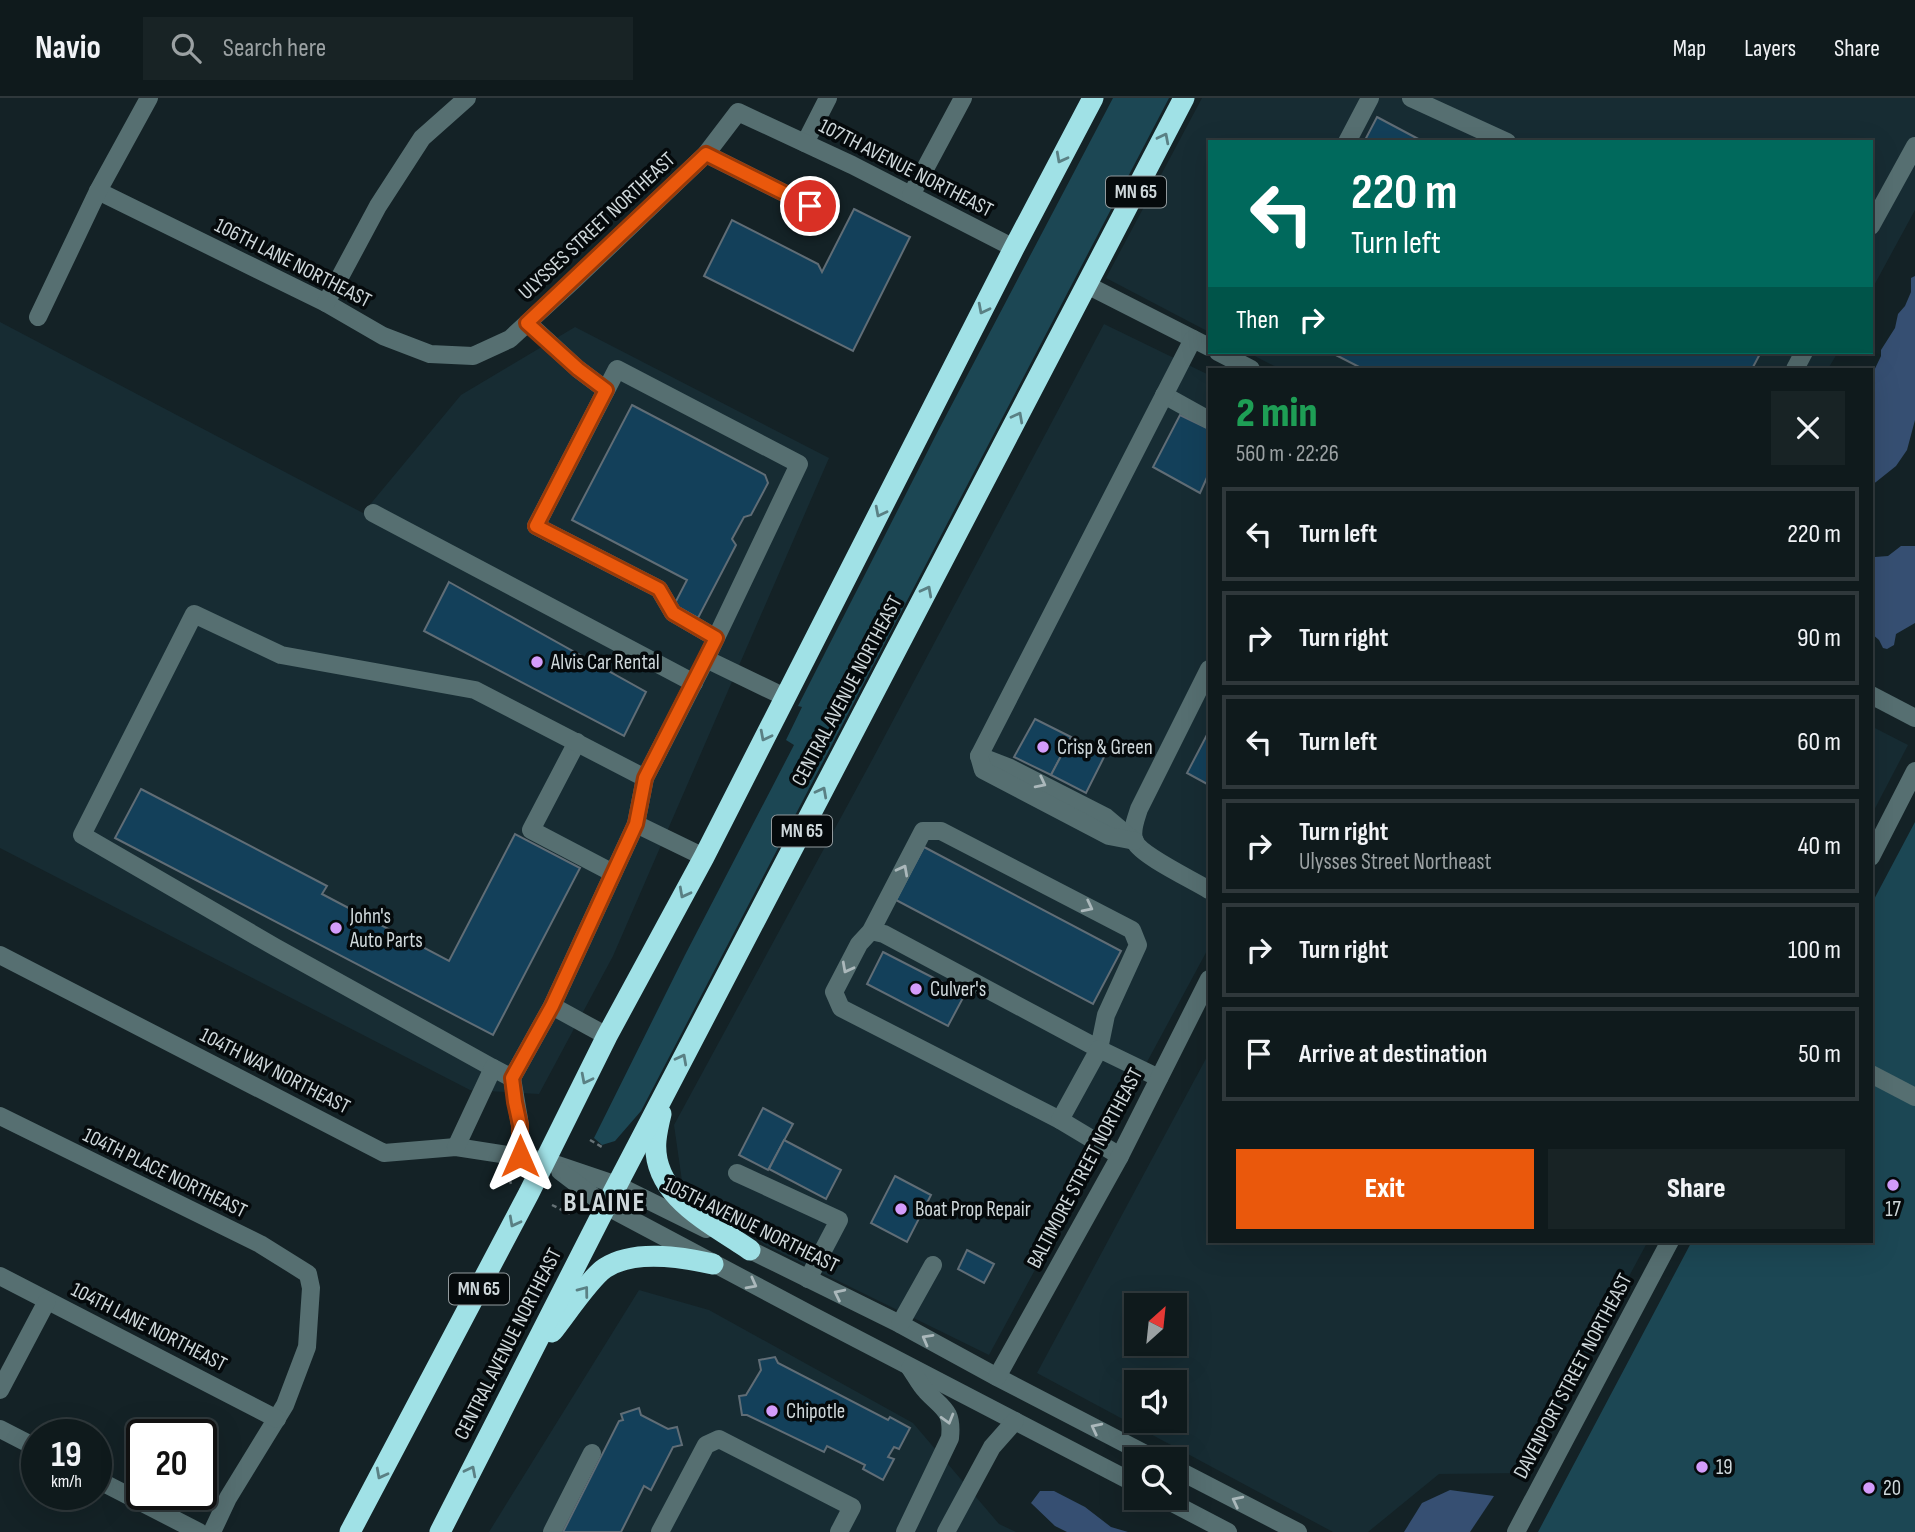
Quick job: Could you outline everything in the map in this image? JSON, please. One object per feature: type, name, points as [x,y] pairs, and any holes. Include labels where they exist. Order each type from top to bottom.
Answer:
[{"type":"highway","name":"MN 65","points":[[350,1532],[545,1161],[607,1037],[704,857],[1093,98]]},
{"type":"highway","name":"CENTRAL AVENUE NORTHEAST","points":[[440,1532],[665,1092],[1184,98]]},
{"type":"highway","points":[[665,1092],[656,1142],[658,1166],[666,1185],[682,1202],[750,1250]]},
{"type":"highway","points":[[527,1363],[605,1268],[624,1260],[658,1255],[713,1264]]},
{"type":"street","points":[[38,317],[98,191],[149,98]]},
{"type":"street","points":[[326,303],[378,205],[422,138],[467,98]]},
{"type":"street","points":[[805,143],[828,98]]},
{"type":"street","points":[[911,195],[963,98]]},
{"type":"street","points":[[1348,140],[1370,98]]},
{"type":"street","points":[[1410,98],[1503,140]]},
{"type":"street","name":"107TH AVENUE NORTHEAST","points":[[738,112],[1014,248]]},
{"type":"street","name":"ULYSSES STREET NORTHEAST","points":[[473,356],[510,339],[706,154],[738,112]]},
{"type":"street","points":[[1873,222],[1915,146]]},
{"type":"street","points":[[706,154],[810,206]]},
{"type":"street","name":"106TH LANE NORTHEAST","points":[[98,191],[326,303],[383,336],[430,354],[473,356]]},
{"type":"street","points":[[1087,285],[1208,347]]},
{"type":"street","points":[[527,323],[606,390]]},
{"type":"street","points":[[1135,841],[1110,836],[984,770],[979,755],[1193,339]]},
{"type":"street","points":[[1229,354],[1250,368]]},
{"type":"street","points":[[520,1156],[520,1125],[512,1078],[552,1006],[636,824],[645,778],[706,659],[799,464],[617,369],[536,526],[659,589],[673,613],[716,638]]},
{"type":"street","points":[[1164,395],[1208,419]]},
{"type":"street","points":[[373,513],[694,682]]},
{"type":"street","points":[[512,1078],[275,947],[82,835],[194,614],[281,654],[475,690],[645,778]]},
{"type":"street","points":[[706,659],[785,697]]},
{"type":"street","points":[[1208,670],[1139,810],[1133,833],[1135,841],[1148,856],[1208,889]]},
{"type":"street","points":[[1873,696],[1915,718]]},
{"type":"street","points":[[577,742],[531,830],[613,873]]},
{"type":"street","points":[[1873,853],[1915,771]]},
{"type":"street","points":[[636,824],[704,857]]},
{"type":"street","points":[[1060,1120],[1099,1049],[1106,1016],[1138,945],[1132,930],[941,831],[923,831],[871,930],[859,944],[834,992],[841,1008],[1060,1120],[1119,1156]]},
{"type":"street","points":[[871,930],[884,934],[1099,1049],[1159,1078]]},
{"type":"street","name":"104TH WAY NORTHEAST","points":[[0,955],[384,1153],[456,1147],[545,1161]]},
{"type":"street","name":"BALTIMORE STREET NORTHEAST","points":[[997,1377],[1119,1156],[1208,981]]},
{"type":"street","points":[[552,1006],[607,1037]]},
{"type":"street","points":[[456,1147],[493,1068]]},
{"type":"street","points":[[1873,1075],[1915,1097]]},
{"type":"street","name":"104TH PLACE NORTHEAST","points":[[0,1116],[260,1244],[308,1275],[311,1288],[307,1347],[277,1419]]},
{"type":"street","points":[[545,1161],[606,1206],[1124,1478]]},
{"type":"street","name":"105TH AVENUE NORTHEAST","points":[[545,1161],[617,1185],[900,1324],[1132,1447]]},
{"type":"street","points":[[737,1173],[839,1220],[808,1279]]},
{"type":"street","name":"DAVENPORT STREET NORTHEAST","points":[[1516,1532],[1669,1243]]},
{"type":"street","points":[[900,1324],[933,1265]]},
{"type":"street","name":"104TH LANE NORTHEAST","points":[[0,1276],[277,1419]]},
{"type":"street","points":[[0,1390],[47,1301]]},
{"type":"street","points":[[905,1532],[950,1438],[951,1428],[946,1409],[925,1391],[909,1365]]},
{"type":"street","points":[[212,1532],[228,1497],[277,1419]]},
{"type":"street","points":[[946,1532],[992,1447],[1015,1421]]},
{"type":"street","points":[[0,1429],[21,1440]]},
{"type":"street","points":[[660,1532],[706,1445],[719,1439],[852,1507],[839,1532]]},
{"type":"street","points":[[552,1532],[592,1453]]},
{"type":"street","points":[[1187,1475],[1298,1532]]},
{"type":"street","points":[[112,1487],[199,1532]]},
{"type":"street","points":[[1186,1510],[1228,1532]]},
{"type":"path","points":[[590,1140],[602,1147]]},
{"type":"path","points":[[552,1205],[570,1214]]},
{"type":"shaded area","points":[[1113,98],[1169,98],[641,1111],[615,1141],[602,1145],[594,1138],[794,745],[786,740],[802,707],[798,706],[939,429]]},
{"type":"shaded area","points":[[1202,98],[1915,98],[1915,210],[1873,287],[1873,140],[1208,140],[1208,331],[1106,278]]},
{"type":"shaded area","points":[[1915,276],[1915,420],[1907,450],[1896,466],[1873,484],[1873,373],[1881,350],[1895,328],[1898,314],[1911,292],[1911,278]]},
{"type":"shaded area","points":[[0,322],[363,513],[461,395],[575,327],[829,458],[613,956],[539,1094],[470,1090],[0,848]]},
{"type":"shaded area","points":[[1104,324],[1208,375],[1208,949],[989,1355],[765,1245],[682,1181],[674,1125]]},
{"type":"shaded area","points":[[1251,354],[1837,354],[1829,368],[1278,368]]},
{"type":"shaded area","points":[[1901,546],[1915,546],[1915,623],[1896,634],[1894,645],[1887,649],[1883,648],[1873,635],[1873,560],[1875,557],[1888,556]]},
{"type":"shaded area","points":[[1873,727],[1908,745],[1873,812]]},
{"type":"shaded area","points":[[1915,822],[1915,1532],[1538,1532],[1691,1243],[1873,1243],[1873,901]]},
{"type":"shaded area","points":[[1208,1055],[1208,1243],[1647,1243],[1523,1473],[1439,1474],[1368,1532],[1333,1532],[1187,1454],[1187,1447],[1175,1447],[1149,1433],[1187,1433],[1187,1370],[1124,1370],[1124,1420],[1037,1373]]},
{"type":"shaded area","points":[[639,1290],[709,1310],[913,1423],[999,1524],[1016,1532],[489,1532]]},
{"type":"shaded area","points":[[1450,1490],[1494,1496],[1470,1532],[1404,1532],[1422,1503]]},
{"type":"shaded area","points":[[1040,1491],[1054,1491],[1085,1507],[1111,1527],[1128,1532],[1067,1532],[1055,1526],[1031,1503]]},
{"type":"building","points":[[1377,117],[1420,140],[1365,140]]},
{"type":"building","points":[[854,209],[910,237],[853,351],[704,276],[732,220],[818,264],[822,272]]},
{"type":"building","points":[[1334,354],[1760,354],[1753,368],[1361,368]]},
{"type":"building","points":[[632,405],[765,475],[768,483],[751,515],[744,517],[732,539],[736,545],[698,618],[674,605],[687,580],[572,520]]},
{"type":"building","points":[[1180,415],[1208,429],[1208,475],[1200,493],[1153,467]]},
{"type":"building","name":"Alvis Car Rental","points":[[449,582],[646,692],[624,736],[424,631]]},
{"type":"building","name":"Crisp & Green","points":[[1035,719],[1071,737],[1051,775],[1014,757]]},
{"type":"building","points":[[1208,733],[1208,784],[1187,773]]},
{"type":"building","points":[[1071,737],[1088,746],[1087,749],[1105,755],[1086,793],[1051,775]]},
{"type":"building","name":"John's Auto Parts","points":[[141,789],[327,886],[322,894],[449,961],[515,834],[580,868],[493,1035],[115,838]]},
{"type":"building","points":[[924,847],[1121,951],[1093,1004],[896,900]]},
{"type":"building","name":"Culver's","points":[[883,952],[965,994],[948,1026],[867,984]]},
{"type":"building","points":[[763,1108],[793,1124],[768,1170],[739,1155]]},
{"type":"building","points":[[784,1140],[841,1170],[826,1199],[769,1169]]},
{"type":"building","name":"Boat Prop Repair","points":[[895,1176],[931,1195],[907,1242],[871,1223]]},
{"type":"building","points":[[967,1250],[994,1264],[984,1283],[958,1269]]},
{"type":"building","points":[[775,1357],[778,1363],[888,1420],[890,1417],[910,1428],[899,1449],[894,1447],[888,1457],[894,1459],[883,1480],[863,1469],[865,1465],[827,1446],[824,1452],[742,1415],[739,1396],[746,1395],[761,1370],[759,1360]]},
{"type":"building","points":[[639,1408],[641,1415],[668,1429],[677,1427],[682,1445],[673,1447],[651,1490],[644,1486],[621,1532],[563,1532],[619,1421],[623,1420],[621,1414]]},
{"type":"place","name":"Alvis Car Rental","points":[[537,662]]},
{"type":"place","name":"Crisp & Green","points":[[1043,747]]},
{"type":"place","name":"John's Auto Parts","points":[[336,928]]},
{"type":"place","name":"Culver's","points":[[916,989]]},
{"type":"place","name":"17","points":[[1893,1185]]},
{"type":"place","name":"Boat Prop Repair","points":[[901,1209]]},
{"type":"place","name":"Chipotle","points":[[772,1411]]},
{"type":"place","name":"19","points":[[1702,1467]]},
{"type":"place","name":"20","points":[[1869,1488]]},
{"type":"district","name":"BLAINE","points":[[605,1202]]},
{"type":"route","points":[[520,1156],[520,1125],[512,1078],[552,1006],[636,824],[645,778],[716,638],[673,613],[659,589],[536,526],[606,390],[527,323],[706,154],[810,206]]}]
